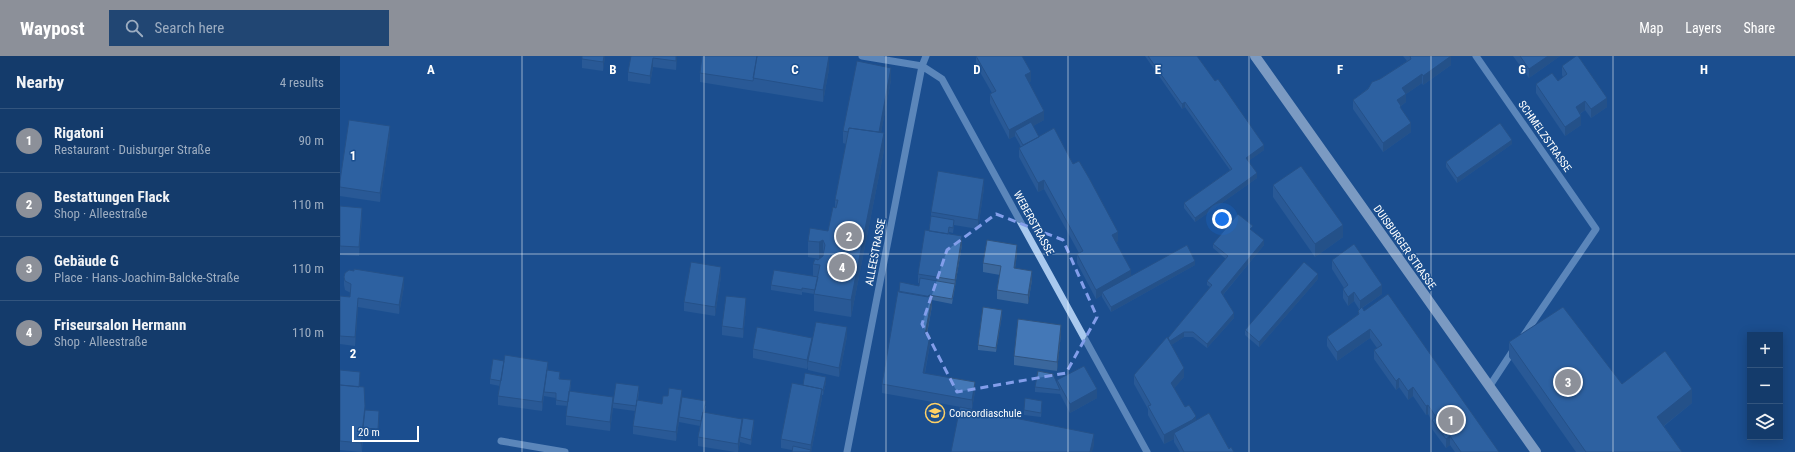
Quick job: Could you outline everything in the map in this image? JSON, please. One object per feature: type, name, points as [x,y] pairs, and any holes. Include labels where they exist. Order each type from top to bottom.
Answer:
[{"type":"main road","name":"DUISBURGER STRASSE","points":[[1255,56],[1536,452]]},
{"type":"street","name":"WEBERSTRASSE","points":[[862,56],[922,66],[942,79],[1147,452]]},
{"type":"street","name":"ALLEESTRASSE","points":[[847,452],[922,66],[926,56]]},
{"type":"street","name":"SCHMELZSTRASSE","points":[[1476,56],[1596,229],[1489,387]]},
{"type":"street","points":[[501,441],[565,452]]},
{"type":"highlighted area","points":[[996,214],[1063,240],[1097,317],[1066,373],[957,392],[922,324],[947,250]]},
{"type":"building","points":[[582,56],[604,56],[603,62],[582,59]]},
{"type":"building","points":[[631,56],[676,56],[676,61],[653,58],[650,76],[628,72]]},
{"type":"building","points":[[702,56],[757,56],[753,81],[700,73]]},
{"type":"building","points":[[757,56],[829,56],[823,90],[753,78]]},
{"type":"building","points":[[976,56],[1022,56],[1031,72],[1025,75],[1044,111],[1009,130],[990,94],[996,91]]},
{"type":"building","points":[[1148,56],[1197,56],[1215,81],[1218,79],[1264,145],[1246,158],[1257,173],[1195,218],[1184,203],[1232,169],[1185,102],[1182,104]]},
{"type":"building","points":[[1410,56],[1451,56],[1423,76],[1422,74],[1402,88],[1406,94],[1397,100],[1411,123],[1383,143],[1353,100],[1368,89],[1372,82],[1380,79],[1411,59]]},
{"type":"building","points":[[1520,56],[1548,56],[1529,69]]},
{"type":"building","points":[[1578,56],[1607,98],[1591,109],[1585,101],[1576,107],[1581,116],[1565,127],[1536,84],[1552,73],[1558,81],[1567,74],[1562,66]]},
{"type":"building","points":[[857,61],[891,68],[879,132],[849,128],[848,132],[843,131]]},
{"type":"building","points":[[349,120],[390,126],[380,193],[340,187]]},
{"type":"building","points":[[1031,122],[1039,137],[1023,145],[1015,131]]},
{"type":"building","points":[[1500,123],[1512,140],[1457,178],[1446,162]]},
{"type":"building","points":[[849,128],[884,133],[851,300],[814,294],[820,265],[813,264],[815,259],[818,260],[823,256],[825,245],[823,240],[819,242],[808,241],[810,228],[828,231],[833,207],[836,208],[838,200],[835,200]]},
{"type":"building","points":[[1054,128],[1073,164],[1079,161],[1089,178],[1118,232],[1112,235],[1131,270],[1096,290],[1077,254],[1083,251],[1044,180],[1038,183],[1019,148]]},
{"type":"building","points":[[1301,166],[1343,225],[1315,244],[1273,185]]},
{"type":"building","points":[[938,171],[984,179],[978,220],[931,212]]},
{"type":"building","points":[[340,206],[362,208],[359,247],[340,246]]},
{"type":"building","points":[[1238,214],[1253,226],[1250,229],[1264,240],[1221,292],[1234,313],[1207,344],[1193,332],[1184,332],[1170,341],[1168,338],[1212,285],[1207,281],[1228,256],[1213,244]]},
{"type":"building","points":[[931,216],[954,220],[953,228],[949,227],[948,234],[929,231]]},
{"type":"building","points":[[925,230],[962,236],[955,280],[918,274]]},
{"type":"building","points":[[987,240],[1017,245],[1014,268],[1032,271],[1028,295],[997,290],[1001,266],[983,263]]},
{"type":"building","points":[[1354,244],[1382,285],[1360,301],[1354,292],[1348,297],[1343,289],[1348,285],[1332,260]]},
{"type":"building","points":[[1187,245],[1195,261],[1111,307],[1102,292]]},
{"type":"building","points":[[691,262],[721,267],[715,307],[684,302]]},
{"type":"building","points":[[1304,262],[1318,274],[1259,342],[1245,330]]},
{"type":"building","points":[[354,269],[404,277],[399,305],[358,298],[355,337],[340,336],[340,296],[350,297],[351,284],[345,281],[344,277],[345,273],[349,270],[354,271]]},
{"type":"building","points":[[774,270],[818,277],[815,290],[802,288],[802,290],[771,285]]},
{"type":"building","points":[[920,278],[955,284],[952,299],[899,292],[900,282],[919,286]]},
{"type":"building","points":[[898,291],[932,297],[925,334],[930,335],[923,373],[975,382],[972,400],[882,384]]},
{"type":"building","points":[[1388,294],[1499,452],[1461,452],[1450,436],[1446,439],[1432,420],[1436,417],[1428,405],[1426,406],[1413,387],[1408,391],[1399,378],[1396,381],[1374,350],[1382,345],[1370,329],[1337,352],[1327,337],[1359,314],[1358,311],[1362,307],[1364,311]]},
{"type":"building","points":[[726,296],[746,298],[743,329],[722,326]]},
{"type":"building","points":[[983,307],[1002,310],[996,348],[978,345]]},
{"type":"building","points":[[1563,307],[1622,384],[1665,351],[1692,389],[1657,417],[1682,452],[1586,452],[1509,342]]},
{"type":"building","points":[[1018,319],[1061,325],[1057,362],[1014,356]]},
{"type":"building","points":[[816,322],[847,327],[839,368],[808,361]]},
{"type":"building","points":[[757,327],[812,338],[807,360],[753,349]]},
{"type":"building","points":[[1167,337],[1184,368],[1171,383],[1185,407],[1189,405],[1196,416],[1192,420],[1164,435],[1148,406],[1151,405],[1134,375]]},
{"type":"building","points":[[505,355],[548,362],[542,402],[498,396]]},
{"type":"building","points":[[493,359],[504,361],[501,381],[490,379]]},
{"type":"building","points":[[1084,366],[1097,389],[1070,404],[1057,380]]},
{"type":"building","points":[[340,370],[360,372],[359,387],[340,385]]},
{"type":"building","points":[[547,370],[560,372],[559,379],[571,380],[568,402],[556,400],[556,393],[544,392]]},
{"type":"building","points":[[1038,371],[1053,374],[1060,390],[1035,387]]},
{"type":"building","points":[[805,373],[826,377],[823,390],[803,385]]},
{"type":"building","points":[[616,383],[639,386],[636,406],[613,403]]},
{"type":"building","points":[[792,383],[822,389],[811,445],[781,439]]},
{"type":"building","points":[[340,385],[364,387],[365,406],[361,443],[340,441]]},
{"type":"building","points":[[669,388],[682,390],[676,432],[633,426],[637,400],[662,404],[663,396],[668,396]]},
{"type":"building","points":[[569,391],[613,397],[610,422],[566,416]]},
{"type":"building","points":[[682,397],[706,401],[701,421],[679,417]]},
{"type":"building","points":[[1025,398],[1042,401],[1041,413],[1024,410]]},
{"type":"building","points":[[960,407],[1094,434],[1090,452],[951,452]]},
{"type":"building","points":[[365,410],[379,411],[378,429],[363,428]]},
{"type":"building","points":[[703,412],[742,419],[738,444],[698,437]]},
{"type":"building","points":[[1209,413],[1229,449],[1231,447],[1234,452],[1184,452],[1174,433]]},
{"type":"building","points":[[743,418],[754,420],[751,440],[740,437]]},
{"type":"building","points":[[793,446],[811,450],[810,452],[792,452]]},
{"type":"place","name":"Bestattungen Flack","points":[[849,236]]},
{"type":"place","name":"Friseursalon Hermann","points":[[842,267]]},
{"type":"place","name":"Gebäude G","points":[[1568,382]]},
{"type":"place","name":"Concordiaschule","points":[[935,413]]},
{"type":"place","name":"Rigatoni","points":[[1451,420]]}]
